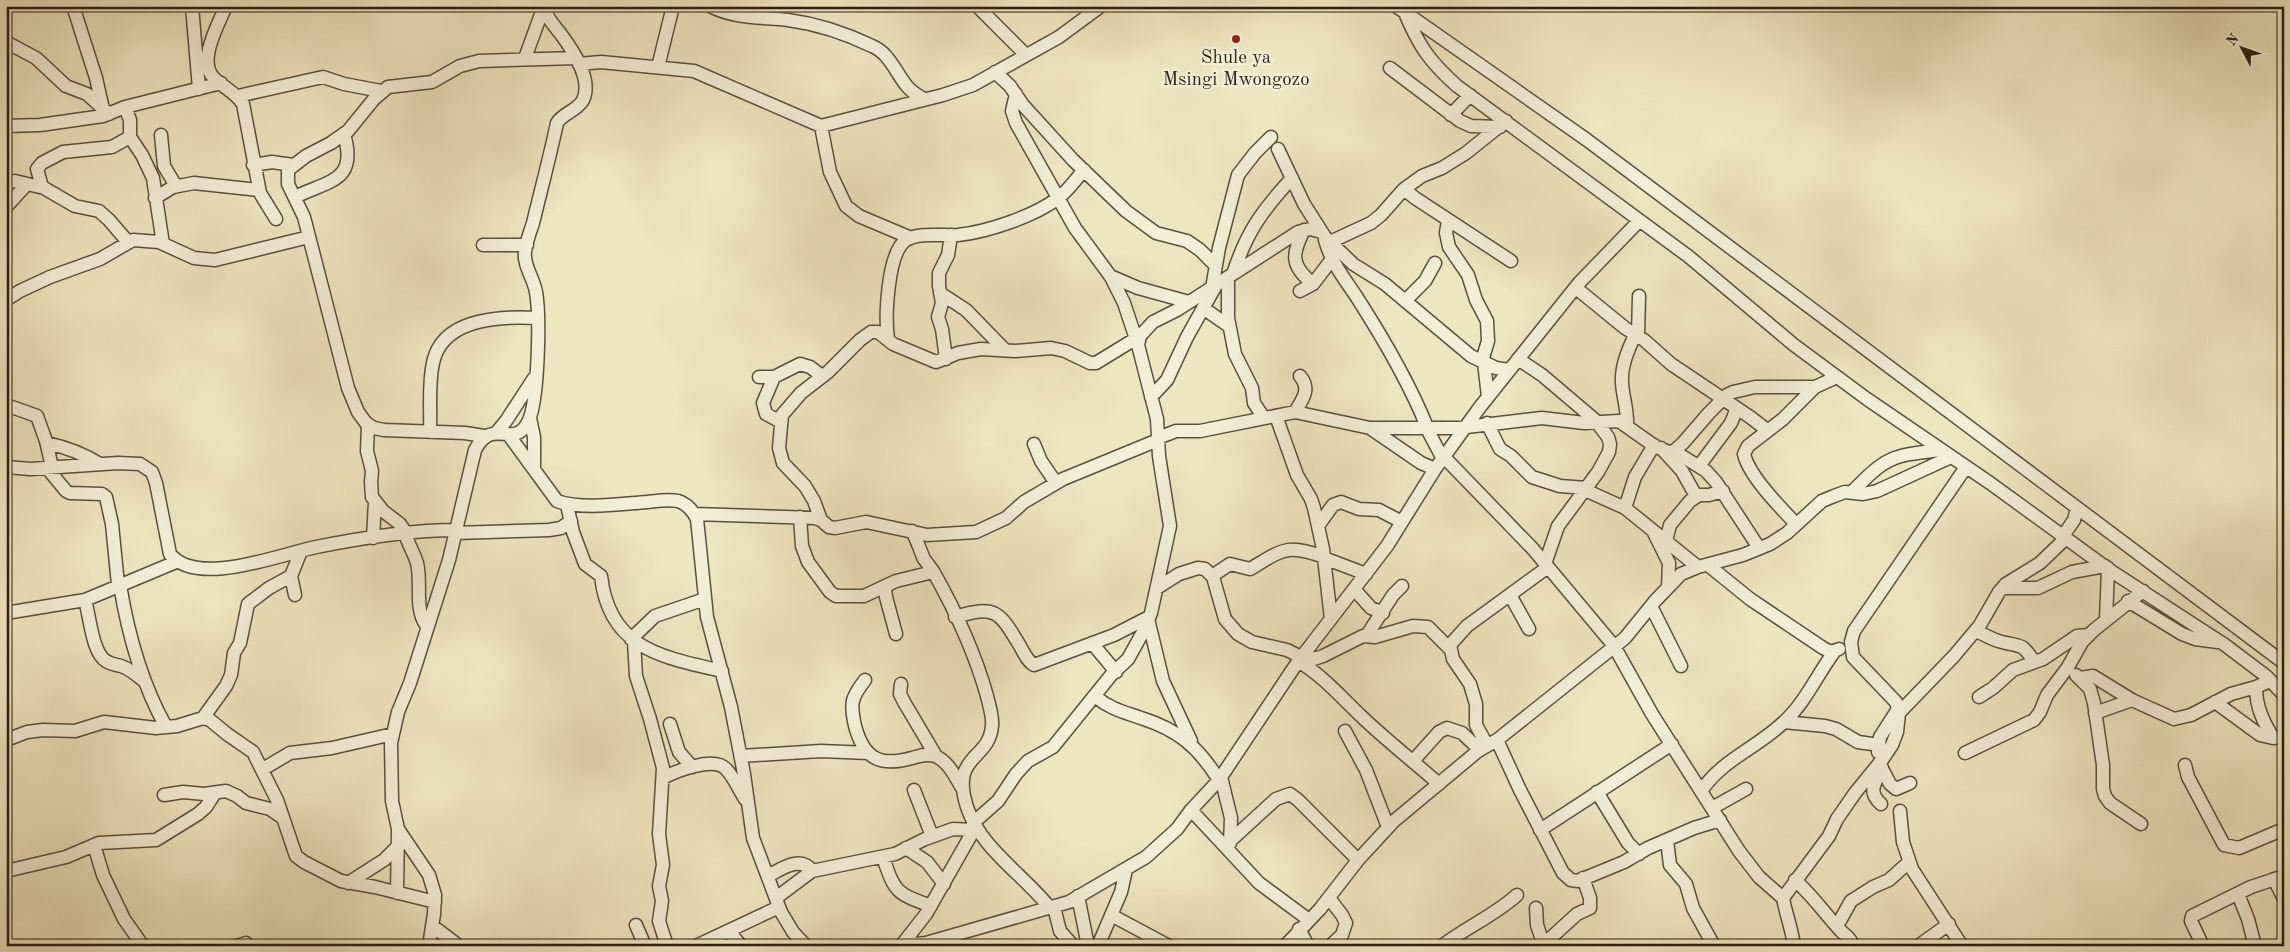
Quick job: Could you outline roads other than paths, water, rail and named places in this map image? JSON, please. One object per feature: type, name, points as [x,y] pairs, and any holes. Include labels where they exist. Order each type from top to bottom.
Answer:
[{"type":"street","points":[[73,6],[106,111]]},
{"type":"street","points":[[192,6],[199,89]]},
{"type":"street","points":[[226,6],[212,41],[206,67],[208,72],[238,96],[243,104],[247,116],[259,190],[276,219]]},
{"type":"street","points":[[525,58],[544,6]]},
{"type":"street","points":[[544,6],[550,20],[577,61],[585,84],[583,100],[573,111],[563,116],[557,123],[524,253],[537,295],[536,376],[530,418],[521,430],[496,434],[384,430],[374,428],[358,412],[345,380],[304,217],[287,180],[288,170],[293,165],[344,134],[358,121],[381,91],[398,85],[418,85],[432,82],[460,66],[479,61],[525,58],[577,61],[601,62],[694,71],[821,126],[924,100],[973,85],[1059,37],[1101,6]]},
{"type":"street","points":[[658,67],[673,6]]},
{"type":"street","points":[[710,6],[721,12],[736,16],[788,20],[829,28],[870,45],[879,49],[898,70],[909,88],[924,100]]},
{"type":"street","points":[[977,6],[1013,39],[1026,55]]},
{"type":"street","points":[[1400,9],[1418,44],[1436,68],[1503,124],[1688,256],[1794,345],[2106,567],[2220,642],[2270,681],[2284,695]]},
{"type":"street","points":[[1400,9],[1587,140],[2284,664]]},
{"type":"street","points":[[6,42],[36,58],[66,86],[87,94],[106,111]]},
{"type":"street","points":[[1390,68],[1451,115],[1471,126],[1503,124]]},
{"type":"street","points":[[995,72],[1016,94],[1023,105],[1110,197],[1156,233],[1187,241],[1200,250],[1216,266]]},
{"type":"street","points":[[238,96],[320,77],[359,88],[381,91]]},
{"type":"street","points":[[6,126],[40,125],[221,84]]},
{"type":"street","points":[[901,946],[931,906],[974,827],[998,801],[1016,774],[1028,761],[1053,746],[1135,649],[1149,618],[1170,526],[1156,419],[1138,345],[1138,337],[1110,276],[1075,228],[1013,116],[1012,111],[1016,94]]},
{"type":"street","points":[[1451,115],[1470,95]]},
{"type":"street","points":[[125,107],[130,120],[130,137],[152,178],[162,244]]},
{"type":"street","points":[[1463,122],[1481,143]]},
{"type":"street","points":[[1304,230],[1325,237],[1371,223],[1381,215],[1404,188],[1481,143],[1503,124]]},
{"type":"street","points":[[821,126],[830,172],[846,206],[859,216],[911,238]]},
{"type":"street","points":[[295,197],[329,182],[343,172],[347,166],[349,154],[344,134]]},
{"type":"street","points":[[161,135],[164,166],[176,186]]},
{"type":"street","points":[[42,187],[37,169],[42,163],[68,150],[82,151],[112,147],[130,137]]},
{"type":"street","points":[[1151,397],[1167,380],[1214,286],[1216,266],[1238,175],[1255,152],[1271,137]]},
{"type":"street","points":[[1278,149],[1304,204],[1325,237],[1353,264],[1385,284],[1471,356],[1500,370],[1509,370]]},
{"type":"street","points":[[238,187],[254,168],[272,162],[293,165]]},
{"type":"street","points":[[149,171],[164,166]]},
{"type":"street","points":[[888,339],[886,324],[891,278],[899,249],[905,241],[911,238],[960,235],[1041,210],[1059,198],[1084,170]]},
{"type":"street","points":[[1292,178],[1255,222],[1247,235],[1231,276],[1229,326],[1235,354],[1252,388],[1254,403],[1270,417],[1299,480],[1311,498],[1324,557],[1331,619]]},
{"type":"street","points":[[6,182],[15,181],[42,187],[75,206],[99,211],[110,220],[128,242]]},
{"type":"street","points":[[155,198],[176,186],[194,183],[259,190]]},
{"type":"street","points":[[6,207],[27,184]]},
{"type":"street","points":[[1404,188],[1511,262]]},
{"type":"street","points":[[1448,220],[1446,233],[1449,247],[1468,275],[1476,300],[1487,321],[1488,341],[1483,362],[1488,397]]},
{"type":"street","points":[[901,946],[926,943],[1024,913],[1052,907],[1078,896],[1146,857],[1177,829],[1191,810],[1220,778],[1300,658],[1366,574],[1441,462],[1488,397],[1576,288],[1639,221]]},
{"type":"street","points":[[1304,230],[1190,302],[1153,322],[1138,337],[1096,363],[1090,363],[1065,351],[1051,348],[981,349],[958,353],[936,362],[892,344],[878,332],[871,332],[801,393],[782,415],[779,448],[783,463],[805,486],[814,500],[821,520],[829,527],[835,528],[866,522],[927,535],[976,532],[1006,518],[1024,502],[1056,483],[1176,431],[1200,431],[1295,412],[1370,428],[1467,426],[1542,418],[1574,422],[1619,421],[1657,447],[1682,471],[1696,496]]},
{"type":"street","points":[[1304,230],[1296,247],[1295,264],[1299,272],[1313,284]]},
{"type":"street","points":[[946,359],[942,329],[938,317],[942,303],[939,273],[948,255],[951,235]]},
{"type":"street","points":[[7,297],[50,277],[100,259],[128,242],[147,240],[162,244],[194,258],[215,260],[309,237]]},
{"type":"street","points":[[1325,237],[1332,259],[1395,361],[1418,404],[1441,462],[1546,566],[1614,646],[1672,744],[1750,867],[1783,898],[1786,915],[1791,925],[1794,946]]},
{"type":"street","points":[[483,245],[527,245]]},
{"type":"street","points":[[1300,291],[1313,284],[1332,259]]},
{"type":"street","points":[[1406,301],[1426,281],[1436,263]]},
{"type":"street","points":[[1110,276],[1138,288],[1190,302],[1203,308],[1229,326]]},
{"type":"street","points":[[1576,288],[1671,364],[1766,430]]},
{"type":"street","points":[[940,293],[966,310],[1005,350]]},
{"type":"street","points":[[1627,426],[1628,416],[1622,383],[1625,360],[1637,336],[1639,296]]},
{"type":"street","points":[[430,432],[433,361],[449,336],[458,329],[482,320],[537,318]]},
{"type":"street","points":[[1518,359],[1542,375],[1596,422],[1608,437],[1609,452],[1586,489],[1558,526],[1546,566],[1460,632],[1450,645],[1452,659],[1470,684],[1476,704],[1476,725],[1540,830],[1566,877],[1571,880],[1583,878],[1624,862],[1667,840],[1720,820]]},
{"type":"street","points":[[760,377],[774,377],[800,364],[810,367],[822,376]]},
{"type":"street","points":[[397,893],[398,829],[392,801],[391,743],[398,712],[410,682],[456,532],[475,450],[496,434],[506,422],[536,376]]},
{"type":"street","points":[[1295,412],[1306,390],[1306,384],[1300,376]]},
{"type":"street","points":[[774,377],[762,403],[766,414],[780,422]]},
{"type":"street","points":[[1796,524],[1766,491],[1745,462],[1744,454],[1748,446],[1766,430],[1783,419],[1815,387],[1838,377]]},
{"type":"street","points":[[1674,451],[1723,400],[1734,392],[1755,387],[1815,387]]},
{"type":"street","points":[[6,405],[37,416],[47,443],[49,468],[59,485],[70,493],[102,494],[106,497],[112,524],[123,605],[144,681],[166,727]]},
{"type":"street","points":[[1699,466],[1716,440],[1731,423],[1736,408]]},
{"type":"street","points":[[530,418],[533,432],[534,469]]},
{"type":"street","points":[[1487,423],[1500,448],[1532,477],[1560,486],[1586,489],[1625,508],[1666,540],[1823,648],[1833,653],[1853,657],[1896,702],[1898,711],[1897,732],[1892,745],[1880,765],[1855,793],[1837,819],[1829,836],[1783,898]]},
{"type":"street","points":[[368,424],[367,451],[372,471],[371,494],[375,502],[400,524],[406,533],[417,564],[418,589],[421,602],[420,613],[426,625]]},
{"type":"street","points":[[1370,428],[1413,458],[1441,462]]},
{"type":"street","points":[[496,434],[534,469],[552,497],[567,505],[624,504],[671,500],[685,504],[694,514],[697,519],[707,617],[727,689],[741,756],[753,838],[778,902],[793,932],[806,946]]},
{"type":"street","points":[[47,443],[61,446],[100,464]]},
{"type":"street","points":[[1034,444],[1041,461],[1056,483]]},
{"type":"street","points":[[1657,447],[1669,452],[1674,451],[1706,471],[1722,491],[1759,548]]},
{"type":"street","points":[[1625,508],[1635,476],[1657,447]]},
{"type":"street","points":[[1285,946],[1329,898],[1358,860],[1388,827],[1439,784],[1625,638],[1651,606],[1681,574],[1759,548],[1787,533],[1822,501],[1845,492],[1863,494],[1877,491],[1946,454]]},
{"type":"street","points":[[1852,492],[1879,465],[1899,455],[1946,454]]},
{"type":"street","points":[[6,467],[30,469],[100,464],[140,464],[152,472],[156,483],[170,554],[176,562],[195,568],[231,567],[301,551],[406,533],[548,530],[561,528],[571,521]]},
{"type":"street","points":[[1853,657],[1851,642],[1854,631],[1966,467]]},
{"type":"street","points":[[1666,540],[1670,525],[1696,496],[1722,491]]},
{"type":"street","points":[[373,538],[375,502]]},
{"type":"street","points":[[1318,526],[1333,505],[1341,502],[1359,509],[1379,510],[1402,522]]},
{"type":"street","points":[[567,505],[573,532],[585,564],[601,576],[605,596],[616,623],[643,649],[674,661],[722,671]]},
{"type":"street","points":[[1855,793],[1877,800],[1875,783],[1880,765],[1880,737],[1898,711],[1954,656],[1975,631],[2003,588],[2040,563],[2064,537],[2074,520],[2077,508]]},
{"type":"street","points":[[694,514],[821,520]]},
{"type":"street","points":[[800,518],[802,546],[808,562],[830,592],[836,596],[850,598],[864,596],[918,574],[933,572]]},
{"type":"street","points":[[1652,529],[1669,563],[1668,587]]},
{"type":"street","points":[[912,531],[923,557],[933,572],[968,641],[982,678],[992,723],[987,741],[968,763],[962,776],[962,788]]},
{"type":"street","points":[[1212,576],[1230,564],[1250,569],[1278,552],[1288,549],[1302,549],[1366,574]]},
{"type":"street","points":[[295,595],[291,576],[301,551]]},
{"type":"street","points":[[6,614],[85,600],[176,562]]},
{"type":"street","points":[[2003,588],[2038,588],[2072,572],[2106,567]]},
{"type":"street","points":[[2106,567],[2106,620]]},
{"type":"street","points":[[1157,588],[1180,574],[1204,568],[1212,576],[1222,613],[1238,634],[1244,639],[1287,650],[1300,658],[1378,732],[1439,784]]},
{"type":"street","points":[[204,718],[226,686],[231,675],[234,654],[240,643],[248,604],[269,588],[291,576]]},
{"type":"street","points":[[1300,658],[1314,659],[1323,656],[1367,635],[1393,595],[1402,586]]},
{"type":"street","points":[[886,587],[886,598],[896,634]]},
{"type":"street","points":[[1354,589],[1371,608],[1383,613]]},
{"type":"street","points":[[1965,753],[2034,720],[2040,712],[2047,695],[2089,635],[2128,601],[2143,591]]},
{"type":"street","points":[[1510,595],[1528,629]]},
{"type":"street","points":[[666,946],[659,922],[662,902],[659,886],[663,865],[659,834],[663,768],[636,676],[633,640],[655,616],[705,599]]},
{"type":"street","points":[[85,600],[100,657],[108,663],[129,670],[144,681]]},
{"type":"street","points":[[2128,601],[2182,634],[2195,639],[2220,642]]},
{"type":"street","points":[[1651,606],[1681,666]]},
{"type":"street","points":[[955,616],[978,610],[989,610],[995,613],[1001,618],[1026,657],[1034,665],[1122,632],[1149,618]]},
{"type":"street","points":[[1149,618],[1163,681],[1194,746]]},
{"type":"street","points":[[1367,635],[1375,637],[1413,626],[1422,626],[1433,632],[1450,649]]},
{"type":"street","points":[[1975,631],[2000,642],[2020,645],[2028,651],[2034,662]]},
{"type":"street","points":[[1979,697],[1994,688],[2013,670],[2055,652],[2077,636],[2089,635]]},
{"type":"street","points":[[1701,791],[1726,763],[1784,722],[1798,705],[1833,653],[1851,642]]},
{"type":"street","points":[[1092,643],[1116,672]]},
{"type":"street","points":[[2066,669],[2080,678],[2090,689],[2095,713],[2105,796],[2110,803],[2142,824]]},
{"type":"street","points":[[2080,678],[2093,676],[2132,700],[2174,719],[2191,715],[2214,702],[2256,688],[2270,681]]},
{"type":"street","points":[[865,680],[853,696],[851,705],[859,740],[868,753],[877,761],[894,762],[924,755],[936,756]]},
{"type":"street","points":[[901,684],[900,694],[904,702],[936,756],[946,764],[962,788],[974,827],[1052,907],[1060,931],[1073,946]]},
{"type":"street","points":[[2256,688],[2256,702],[2261,717],[2280,740]]},
{"type":"street","points":[[1096,697],[1117,711],[1143,718],[1180,734],[1204,756],[1220,778],[1231,818],[1230,846]]},
{"type":"street","points":[[2095,713],[2132,700]]},
{"type":"street","points":[[2214,702],[2260,735],[2280,740]]},
{"type":"street","points":[[6,740],[27,732],[44,730],[75,731],[104,722],[129,726],[166,727],[204,718],[210,720],[253,752],[278,800],[296,856],[326,875],[348,883],[435,902]]},
{"type":"street","points":[[1784,722],[1825,726],[1836,729],[1858,742],[1879,745]]},
{"type":"street","points":[[670,724],[679,752],[692,766]]},
{"type":"street","points":[[1412,761],[1439,732],[1447,728],[1488,745]]},
{"type":"street","points":[[1346,731],[1366,770],[1388,827]]},
{"type":"street","points":[[263,769],[290,753],[332,748],[393,734]]},
{"type":"street","points":[[1540,830],[1672,744]]},
{"type":"street","points":[[741,756],[821,751],[868,753]]},
{"type":"street","points":[[663,778],[692,766],[706,764],[723,766],[748,803]]},
{"type":"street","points":[[1880,765],[1892,787],[1896,789],[1910,783]]},
{"type":"street","points":[[2185,765],[2188,777],[2224,845],[2239,848],[2284,829]]},
{"type":"street","points":[[1712,808],[1746,789]]},
{"type":"street","points":[[914,790],[929,838],[926,861]]},
{"type":"street","points":[[164,795],[183,792],[204,794],[226,791],[246,803],[270,809],[283,818]]},
{"type":"street","points":[[1597,792],[1628,843],[1639,854]]},
{"type":"street","points":[[6,871],[66,857],[94,845],[117,841],[137,842],[163,837],[198,814],[206,807],[215,793]]},
{"type":"street","points":[[1230,846],[1276,799],[1290,794],[1358,860]]},
{"type":"street","points":[[1191,810],[1230,846],[1259,883],[1309,920]]},
{"type":"street","points":[[1900,812],[1903,842],[1910,862],[1933,904],[1949,924],[1962,946]]},
{"type":"street","points":[[696,946],[730,931],[778,902],[812,871],[883,857],[953,829],[974,827]]},
{"type":"street","points":[[398,829],[429,875],[435,902],[429,946]]},
{"type":"street","points":[[1667,840],[1670,865],[1686,884],[1693,908],[1714,946]]},
{"type":"street","points":[[94,845],[103,875],[124,919],[143,946]]},
{"type":"street","points":[[348,883],[384,860],[397,847]]},
{"type":"street","points":[[906,848],[926,861],[944,884]]},
{"type":"street","points":[[883,857],[894,888],[901,894],[931,906]]},
{"type":"street","points":[[1837,926],[1851,902],[1893,877],[1910,862]]},
{"type":"street","points":[[768,876],[792,864],[800,863],[809,866],[812,871]]},
{"type":"street","points":[[1098,946],[1121,892],[1126,870]]},
{"type":"street","points":[[1893,877],[1921,884]]},
{"type":"street","points":[[1536,908],[1537,925],[1544,945],[1577,914],[1590,908],[1590,898],[1583,878]]},
{"type":"street","points":[[2201,942],[2191,920],[2192,916],[2238,894],[2279,878],[2284,899]]},
{"type":"street","points":[[1795,880],[1809,892],[1837,926],[1851,939],[1853,946]]},
{"type":"street","points":[[2238,894],[2248,918],[2256,946]]},
{"type":"street","points":[[1447,944],[1462,931],[1496,913],[1517,895]]},
{"type":"street","points":[[1078,896],[1088,946]]},
{"type":"street","points":[[1329,898],[1346,923],[1342,935],[1330,946]]},
{"type":"street","points":[[1111,915],[1167,945]]},
{"type":"street","points":[[1918,946],[1949,924]]},
{"type":"street","points":[[636,925],[645,946]]},
{"type":"street","points":[[432,928],[438,930],[460,946]]},
{"type":"street","points":[[1299,929],[1308,946]]},
{"type":"street","points":[[730,931],[741,946]]},
{"type":"place","name":"Shule ya Msingi Mwongozo","points":[[1236,39]]}]
